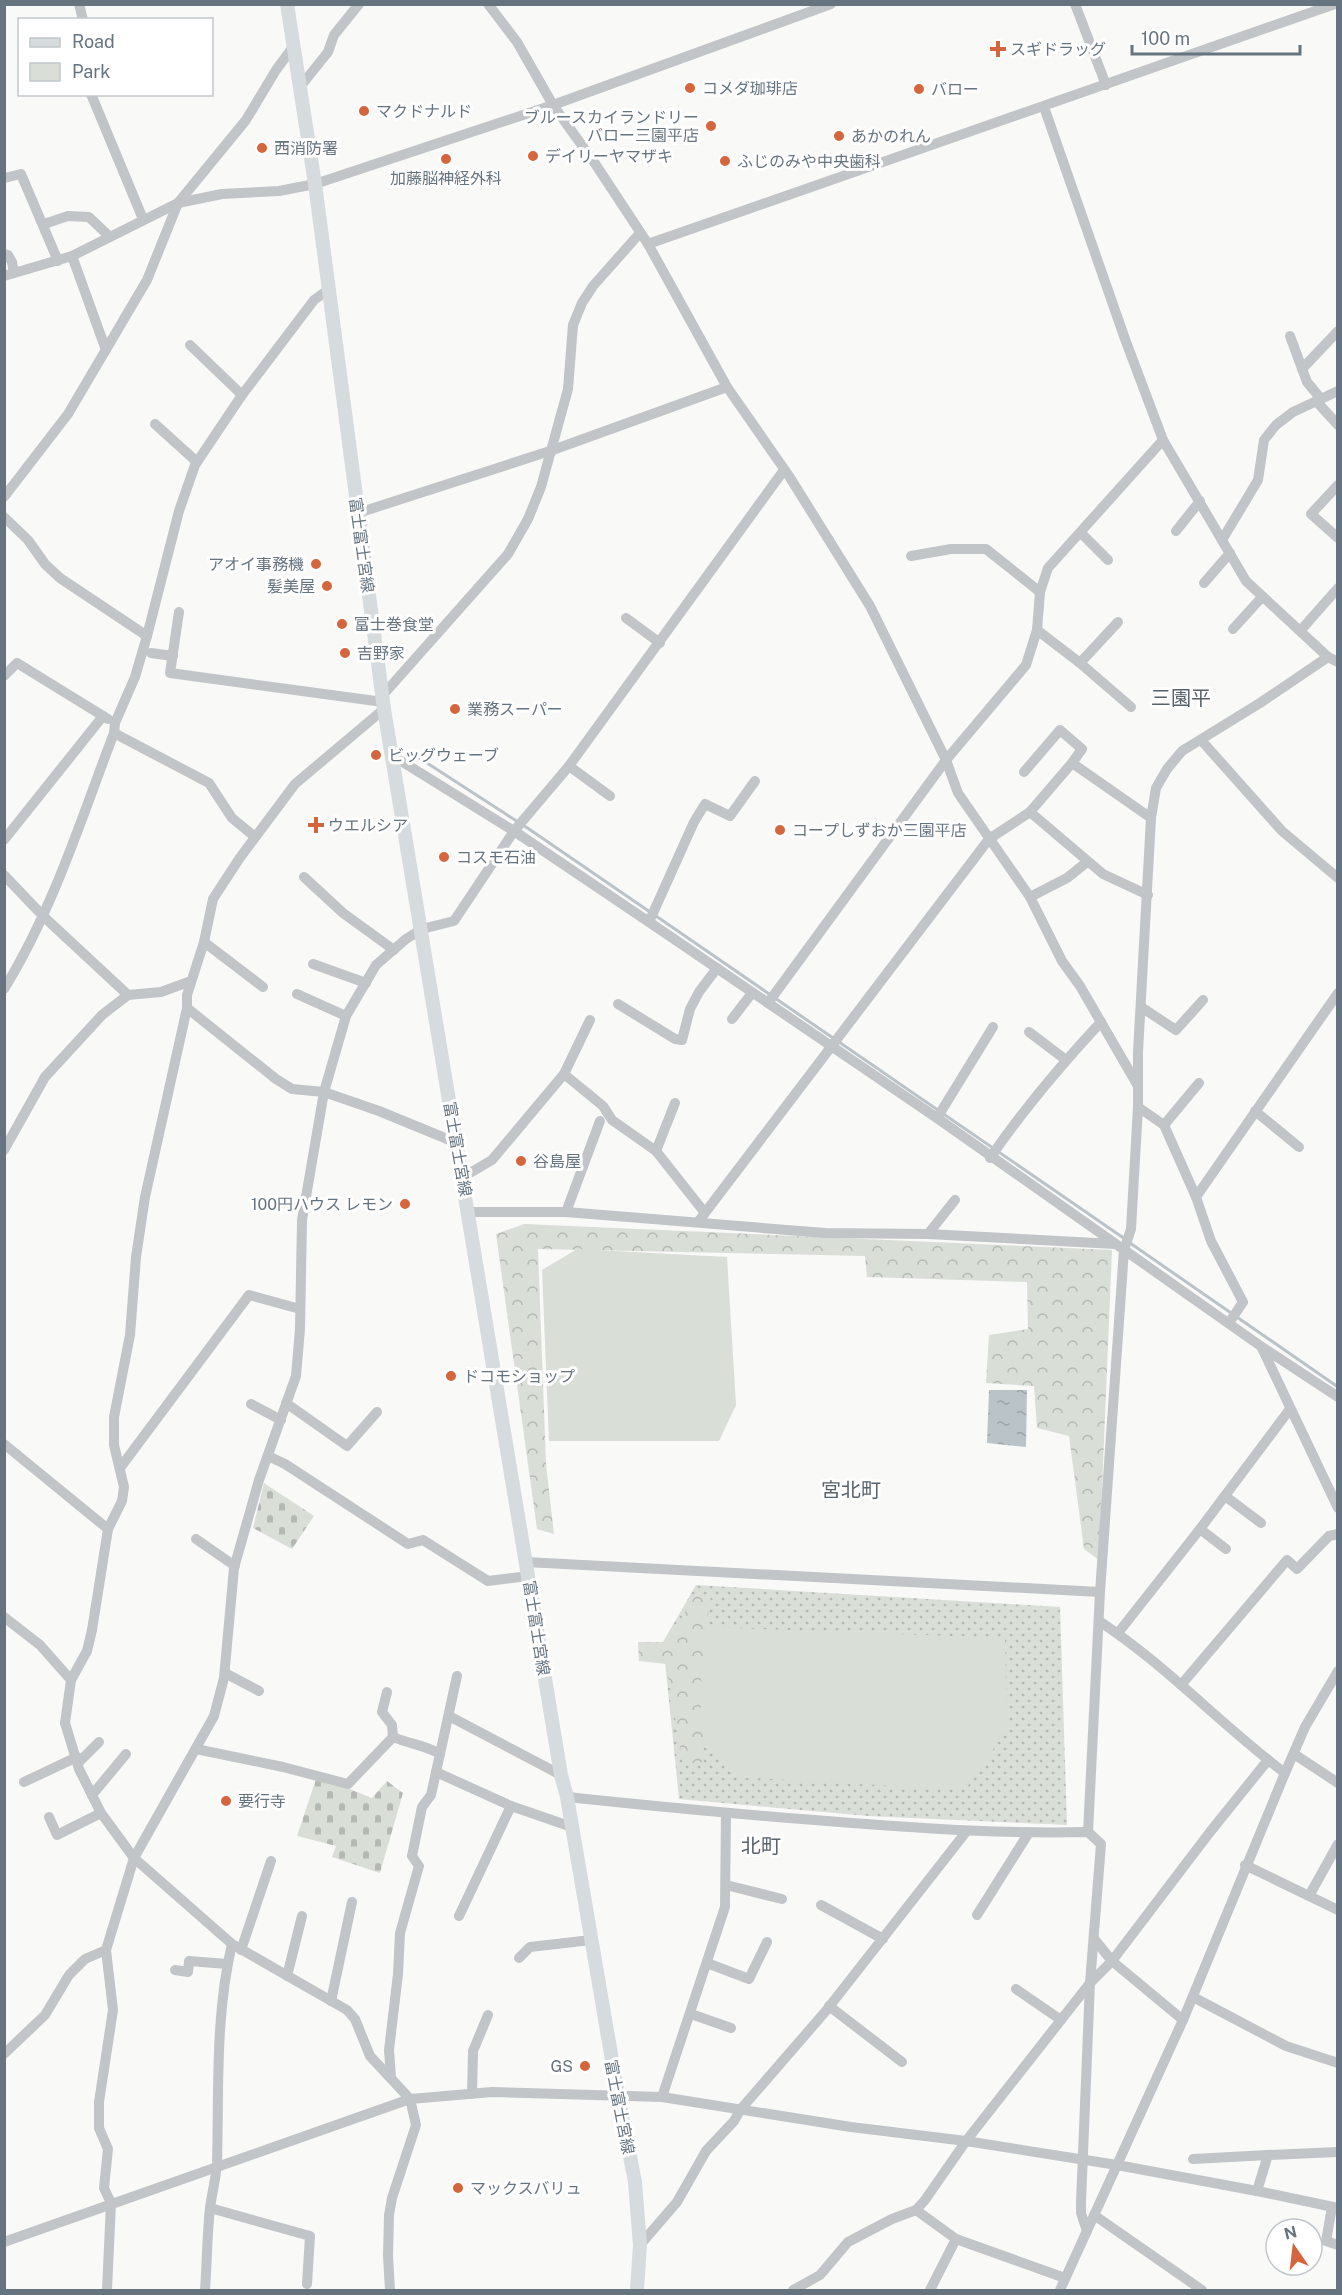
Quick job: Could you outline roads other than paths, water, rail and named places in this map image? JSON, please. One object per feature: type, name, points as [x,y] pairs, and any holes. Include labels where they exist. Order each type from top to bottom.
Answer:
[{"type":"main road","name":"富士富士宮線","points":[[287,4],[315,184],[383,702],[561,1775],[567,1797],[635,2182],[640,2245],[637,2290]]},
{"type":"street","points":[[300,87],[328,52],[334,35],[359,4]]},
{"type":"street","points":[[488,4],[518,42],[553,105],[648,244],[727,387],[784,470],[870,606],[946,760],[958,793],[1030,897],[1062,962],[1101,1022],[1138,1086]]},
{"type":"street","points":[[4,254],[8,255],[12,262],[9,275],[72,256],[178,202],[222,194],[279,191],[315,184],[553,105],[831,4]]},
{"type":"street","points":[[1075,4],[1106,85]]},
{"type":"street","points":[[648,244],[1335,4]]},
{"type":"street","points":[[4,497],[68,414],[106,350],[147,280],[178,202],[246,120],[276,70],[293,47]]},
{"type":"street","points":[[92,96],[143,219]]},
{"type":"street","points":[[1044,107],[1163,440],[1246,581],[1333,660],[1182,751],[1167,769],[1156,788],[1151,818],[1131,1229],[1123,1244],[1100,1592],[1088,1832]]},
{"type":"street","points":[[4,178],[21,174],[58,261]]},
{"type":"street","points":[[44,224],[69,216],[89,217],[109,236]]},
{"type":"street","points":[[390,2290],[389,2215],[392,2198],[416,2125],[410,2099],[392,2077],[370,2056],[355,2019],[347,2010],[236,1947],[134,1858],[101,1813],[77,1760],[65,1723],[71,1680],[87,1652],[108,1529],[122,1501],[124,1487],[114,1445],[114,1417],[130,1335],[136,1257],[145,1197],[187,1008],[187,995],[204,942],[213,899],[295,784],[383,702],[508,554],[541,487],[568,390],[573,325],[582,303],[593,286],[640,233]]},
{"type":"street","points":[[72,256],[106,350]]},
{"type":"street","points":[[4,989],[19,966],[43,916],[135,677],[178,511],[197,462],[242,395],[314,300],[328,290]]},
{"type":"street","points":[[1302,369],[1338,331]]},
{"type":"street","points":[[1290,336],[1307,382],[1338,425]]},
{"type":"street","points":[[190,345],[242,395]]},
{"type":"street","points":[[358,513],[550,451],[727,387]]},
{"type":"street","points":[[1222,540],[1258,480],[1264,440],[1276,425],[1293,412],[1338,391]]},
{"type":"street","points":[[155,424],[197,462]]},
{"type":"street","points":[[771,999],[946,760],[1026,665],[1037,630],[1041,592],[1048,568],[1163,440]]},
{"type":"street","points":[[107,2290],[111,2203],[104,2188],[108,2149],[99,2128],[99,2102],[113,2010],[106,1950],[134,1858],[214,1716],[225,1673],[234,1566],[259,1480],[296,1376],[302,1220],[324,1092],[346,1016],[376,965],[422,929],[454,921],[518,826],[569,766],[784,470]]},
{"type":"street","points":[[1336,535],[1311,514],[1338,484]]},
{"type":"street","points":[[1176,531],[1200,501]]},
{"type":"street","points":[[4,517],[28,540],[45,564],[60,578],[147,636]]},
{"type":"street","points":[[1080,533],[1108,560]]},
{"type":"street","points":[[911,556],[951,549],[986,549],[1041,592]]},
{"type":"street","points":[[1204,583],[1230,554]]},
{"type":"street","points":[[1301,630],[1338,588]]},
{"type":"street","points":[[1233,629],[1262,597]]},
{"type":"street","points":[[179,612],[170,673],[383,702]]},
{"type":"street","points":[[626,618],[660,642]]},
{"type":"street","points":[[1080,663],[1118,622]]},
{"type":"street","points":[[1037,630],[1131,707]]},
{"type":"street","points":[[151,653],[173,656]]},
{"type":"street","points":[[4,676],[17,663],[103,717],[115,728],[209,783],[232,818],[255,837]]},
{"type":"street","points":[[4,840],[103,717]]},
{"type":"street","points":[[702,1217],[989,839],[1030,812],[1082,749],[1060,730],[1024,772]]},
{"type":"street","points":[[1202,740],[1281,831],[1338,878]]},
{"type":"street","points":[[393,756],[518,826],[652,916],[752,993],[771,999],[1123,1244],[1233,1317],[1262,1347],[1338,1398]]},
{"type":"street","points":[[1072,763],[1151,818]]},
{"type":"street","points":[[569,766],[610,796]]},
{"type":"street","points":[[652,916],[694,822],[705,804],[730,816],[755,781]]},
{"type":"street","points":[[1030,812],[1103,874],[1148,894]]},
{"type":"street","points":[[1030,897],[1067,878],[1087,862]]},
{"type":"street","points":[[4,875],[43,916],[128,995]]},
{"type":"street","points":[[304,877],[343,913],[394,950]]},
{"type":"street","points":[[204,942],[262,987]]},
{"type":"street","points":[[313,964],[366,983]]},
{"type":"street","points":[[618,1004],[675,1039],[682,1040],[690,1009],[699,992],[717,968]]},
{"type":"street","points":[[4,1150],[45,1077],[102,1015],[128,995],[161,992],[191,981]]},
{"type":"street","points":[[732,1019],[752,993]]},
{"type":"street","points":[[1196,1197],[1338,993]]},
{"type":"street","points":[[297,994],[346,1016]]},
{"type":"street","points":[[1141,1006],[1176,1030],[1203,999]]},
{"type":"street","points":[[187,1008],[276,1080],[292,1089],[324,1092],[379,1111],[457,1143]]},
{"type":"street","points":[[463,1178],[492,1160],[564,1074],[590,1020]]},
{"type":"street","points":[[993,1153],[1066,1060],[1101,1022]]},
{"type":"street","points":[[939,1114],[993,1027]]},
{"type":"street","points":[[1029,1032],[1066,1060]]},
{"type":"street","points":[[564,1074],[603,1106],[612,1120],[657,1151],[702,1217]]},
{"type":"street","points":[[1164,1125],[1199,1083]]},
{"type":"street","points":[[657,1151],[675,1103]]},
{"type":"street","points":[[1138,1107],[1164,1125],[1196,1197],[1211,1241],[1243,1302],[1233,1317]]},
{"type":"street","points":[[1255,1111],[1299,1147]]},
{"type":"street","points":[[566,1212],[600,1121]]},
{"type":"street","points":[[928,1234],[955,1200]]},
{"type":"street","points":[[469,1212],[566,1212],[702,1217],[825,1233],[928,1234],[1123,1244]]},
{"type":"street","points":[[120,1468],[249,1295],[300,1309]]},
{"type":"street","points":[[1262,1347],[1338,1509]]},
{"type":"street","points":[[286,1403],[347,1446],[376,1412]]},
{"type":"street","points":[[251,1404],[281,1420]]},
{"type":"street","points":[[1118,1633],[1290,1409]]},
{"type":"street","points":[[4,1444],[108,1529]]},
{"type":"street","points":[[268,1456],[285,1464],[408,1544],[423,1540],[488,1581],[527,1569],[1100,1592]]},
{"type":"street","points":[[1225,1496],[1261,1523]]},
{"type":"street","points":[[1200,1529],[1226,1549]]},
{"type":"street","points":[[1181,1685],[1287,1560],[1297,1569],[1329,1536],[1338,1534]]},
{"type":"street","points":[[196,1539],[234,1566]]},
{"type":"street","points":[[4,1617],[40,1645],[71,1680]]},
{"type":"street","points":[[1099,1621],[1118,1633],[1285,1773]]},
{"type":"street","points":[[1060,2290],[1183,2020],[1245,1865],[1305,1727],[1338,1671]]},
{"type":"street","points":[[225,1673],[259,1691]]},
{"type":"street","points":[[392,2077],[389,2050],[398,1974],[400,1933],[419,1866],[412,1856],[422,1807],[432,1795],[457,1676]]},
{"type":"street","points":[[196,1749],[283,1767],[348,1784],[393,1737],[392,1725],[382,1712],[387,1692]]},
{"type":"street","points":[[449,1716],[561,1775]]},
{"type":"street","points":[[393,1737],[410,1745],[426,1746],[440,1754]]},
{"type":"street","points":[[24,1782],[77,1760],[99,1742]]},
{"type":"street","points":[[92,1795],[126,1754]]},
{"type":"street","points":[[1294,1754],[1338,1783]]},
{"type":"street","points":[[793,2290],[820,2275],[848,2242],[892,2219],[916,2210],[926,2200],[966,2141],[1090,1983],[1112,1961],[1210,1832],[1269,1760]]},
{"type":"street","points":[[436,1772],[511,1806],[572,1827]]},
{"type":"street","points":[[567,1797],[726,1813],[966,1832],[1028,1834],[1088,1832],[1101,1844],[1090,1983],[1081,2202],[1081,2213],[1087,2231]]},
{"type":"street","points":[[459,1916],[511,1806]]},
{"type":"street","points":[[49,1817],[57,1835],[101,1813]]},
{"type":"street","points":[[662,2097],[691,2014],[724,1907],[726,1813]]},
{"type":"street","points":[[640,2245],[677,2202],[706,2151],[734,2121],[741,2109],[829,2006],[966,1832]]},
{"type":"street","points":[[977,1915],[1028,1834]]},
{"type":"street","points":[[1309,1896],[1338,1844]]},
{"type":"street","points":[[205,2290],[210,2208],[217,2166],[216,2081],[227,1964],[271,1861]]},
{"type":"street","points":[[1245,1865],[1338,1910]]},
{"type":"street","points":[[726,1884],[782,1899]]},
{"type":"street","points":[[331,2001],[352,1902]]},
{"type":"street","points":[[821,1905],[883,1939]]},
{"type":"street","points":[[286,1976],[302,1916]]},
{"type":"street","points":[[519,1958],[530,1947],[591,1940]]},
{"type":"street","points":[[1095,1940],[1112,1961],[1183,2020]]},
{"type":"street","points":[[707,1963],[748,1979],[767,1942]]},
{"type":"street","points":[[4,2054],[45,2015],[69,1975],[85,1959],[106,1950]]},
{"type":"street","points":[[175,1970],[188,1972],[189,1961],[227,1964]]},
{"type":"street","points":[[1016,1989],[1061,2020]]},
{"type":"street","points":[[1193,1997],[1286,2046],[1338,2063]]},
{"type":"street","points":[[829,2006],[902,2062]]},
{"type":"street","points":[[691,2014],[731,2028]]},
{"type":"street","points":[[472,2094],[473,2051],[488,2015]]},
{"type":"street","points":[[4,2242],[410,2099],[492,2092],[662,2097],[851,2127],[966,2141],[1118,2164],[1335,2208],[1326,2241],[1338,2245]]},
{"type":"street","points":[[1193,2159],[1338,2152]]},
{"type":"street","points":[[1257,2191],[1268,2155]]},
{"type":"street","points":[[210,2208],[310,2236],[307,2284]]},
{"type":"street","points":[[916,2210],[957,2239],[1065,2278]]},
{"type":"street","points":[[1094,2215],[1197,2289]]},
{"type":"street","points":[[930,2290],[957,2239]]},
{"type":"water","points":[[989,1390],[1027,1390],[1026,1447],[987,1443]]},
{"type":"waterway","points":[[410,752],[529,829],[650,912]]},
{"type":"waterway","points":[[656,916],[833,1038]]},
{"type":"waterway","points":[[839,1042],[1125,1239]]},
{"type":"waterway","points":[[1130,1243],[1338,1387]]},
{"type":"place","name":"スギドラッグ","points":[[998,49]]},
{"type":"place","name":"コメダ珈琲店","points":[[690,88]]},
{"type":"place","name":"バロー","points":[[919,89]]},
{"type":"place","name":"マクドナルド","points":[[364,111]]},
{"type":"place","name":"ブルースカイランドリー バロー三園平店","points":[[711,126]]},
{"type":"place","name":"あかのれん","points":[[839,136]]},
{"type":"place","name":"西消防署","points":[[262,148]]},
{"type":"place","name":"デイリーヤマザキ","points":[[533,156]]},
{"type":"place","name":"加藤脳神経外科","points":[[446,159]]},
{"type":"place","name":"ふじのみや中央歯科","points":[[725,161]]},
{"type":"place","name":"アオイ事務機","points":[[316,564]]},
{"type":"place","name":"髪美屋","points":[[327,586]]},
{"type":"place","name":"富士巻食堂","points":[[342,624]]},
{"type":"place","name":"吉野家","points":[[345,653]]},
{"type":"place","name":"業務スーパー","points":[[455,709]]},
{"type":"place","name":"ビッグウェーブ","points":[[376,755]]},
{"type":"place","name":"ウエルシア","points":[[316,825]]},
{"type":"place","name":"コープしずおか三園平店","points":[[780,830]]},
{"type":"place","name":"コスモ石油","points":[[444,857]]},
{"type":"place","name":"谷島屋","points":[[521,1161]]},
{"type":"place","name":"100円ハウス レモン","points":[[405,1204]]},
{"type":"place","name":"ドコモショップ","points":[[451,1376]]},
{"type":"place","name":"要行寺","points":[[226,1801]]},
{"type":"place","name":"GS","points":[[585,2066]]},
{"type":"place","name":"マックスバリュ","points":[[458,2188]]},
{"type":"district","name":"三園平","points":[[1181,698]]},
{"type":"district","name":"宮北町","points":[[851,1490]]},
{"type":"district","name":"北町","points":[[761,1846]]}]
